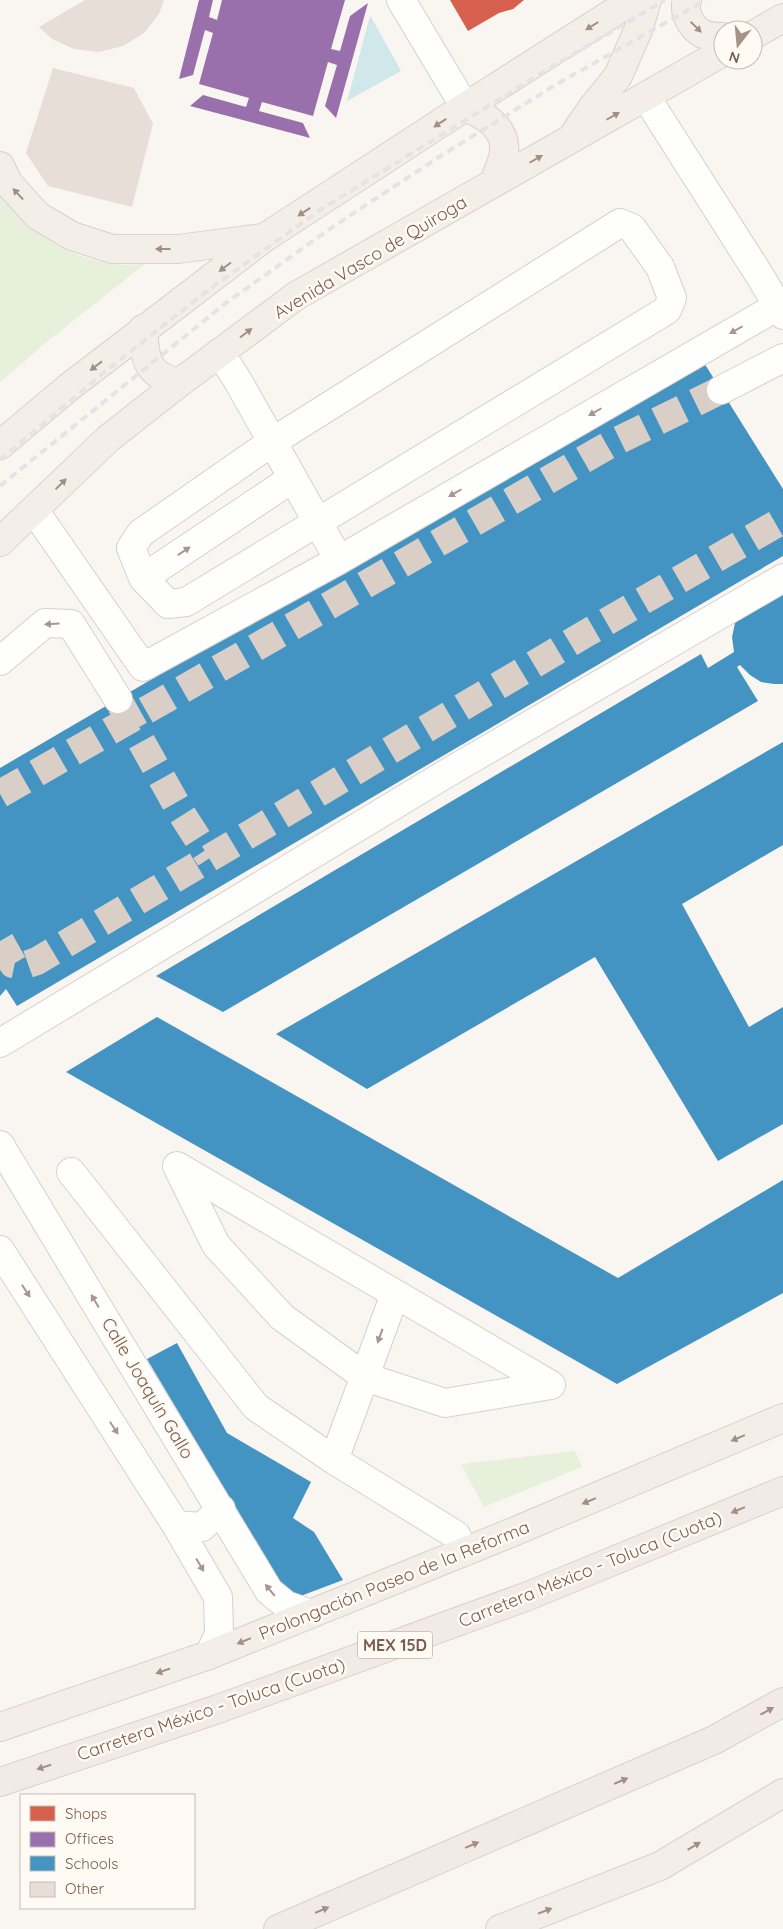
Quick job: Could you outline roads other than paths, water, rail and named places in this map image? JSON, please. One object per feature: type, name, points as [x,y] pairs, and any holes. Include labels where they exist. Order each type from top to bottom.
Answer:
[{"type":"highway","name":"Carretera México - Toluca (Cuota)","points":[[0,1782],[218,1709],[518,1599],[783,1491]]},
{"type":"highway","points":[[278,1929],[714,1740],[783,1702]]},
{"type":"main road","points":[[0,445],[143,329],[264,238],[464,107],[633,0]]},
{"type":"main road","points":[[570,140],[592,108],[618,76],[635,36],[647,0]]},
{"type":"main road","points":[[687,0],[685,6],[689,20],[702,34],[713,36]]},
{"type":"main road","points":[[763,29],[783,18]]},
{"type":"main road","name":"Avenida Vasco de Quiroga","points":[[0,542],[109,438],[296,296],[713,58]]},
{"type":"main road","points":[[464,107],[482,114],[495,126],[502,139],[504,151],[494,183]]},
{"type":"main road","points":[[0,166],[9,184],[38,216],[72,236],[112,249],[178,249],[264,238]]},
{"type":"main road","points":[[143,329],[145,352],[149,366],[156,374],[179,383]]},
{"type":"main road","name":"Prolongación Paseo de la Reforma","points":[[0,1727],[209,1655],[464,1552],[783,1418]]},
{"type":"main road","points":[[500,1929],[660,1866],[783,1793]]},
{"type":"street","points":[[401,0],[464,107]]},
{"type":"street","points":[[34,510],[143,667],[339,560],[780,310],[646,97]]},
{"type":"street","points":[[620,222],[632,228],[660,267],[672,298],[667,310],[316,522],[186,602],[168,604],[143,578],[131,548],[141,533],[272,442],[620,222]]},
{"type":"street","points":[[220,353],[339,560]]},
{"type":"street","points":[[721,390],[783,358]]},
{"type":"street","points":[[143,578],[293,478]]},
{"type":"street","points":[[0,1043],[454,768],[783,578]]},
{"type":"street","points":[[0,661],[46,623],[72,624],[118,699]]},
{"type":"street","name":"Calle Joaquín Gallo","points":[[0,1145],[269,1591],[286,1606],[311,1614]]},
{"type":"street","points":[[177,1166],[551,1385],[445,1403],[365,1377],[282,1317],[216,1245],[177,1166]]},
{"type":"street","points":[[71,1172],[256,1407],[334,1460],[456,1535],[464,1552]]},
{"type":"street","points":[[0,1250],[176,1525],[218,1597],[219,1634],[209,1655]]},
{"type":"street","points":[[334,1460],[395,1294]]},
{"type":"street","points":[[176,1525],[202,1527],[221,1509]]},
{"type":"water","points":[[370,16],[401,71],[347,101]]},
{"type":"tunnel","points":[[0,794],[609,445],[721,390]]},
{"type":"tunnel","points":[[0,941],[13,964],[23,966],[37,961],[585,634],[783,520]]},
{"type":"tunnel","points":[[121,705],[180,811],[210,858]]},
{"type":"railway","points":[[0,460],[107,370],[211,288],[320,210],[545,71],[665,0]]},
{"type":"railway","points":[[0,486],[226,303],[331,228],[439,157],[557,84],[706,0]]}]
